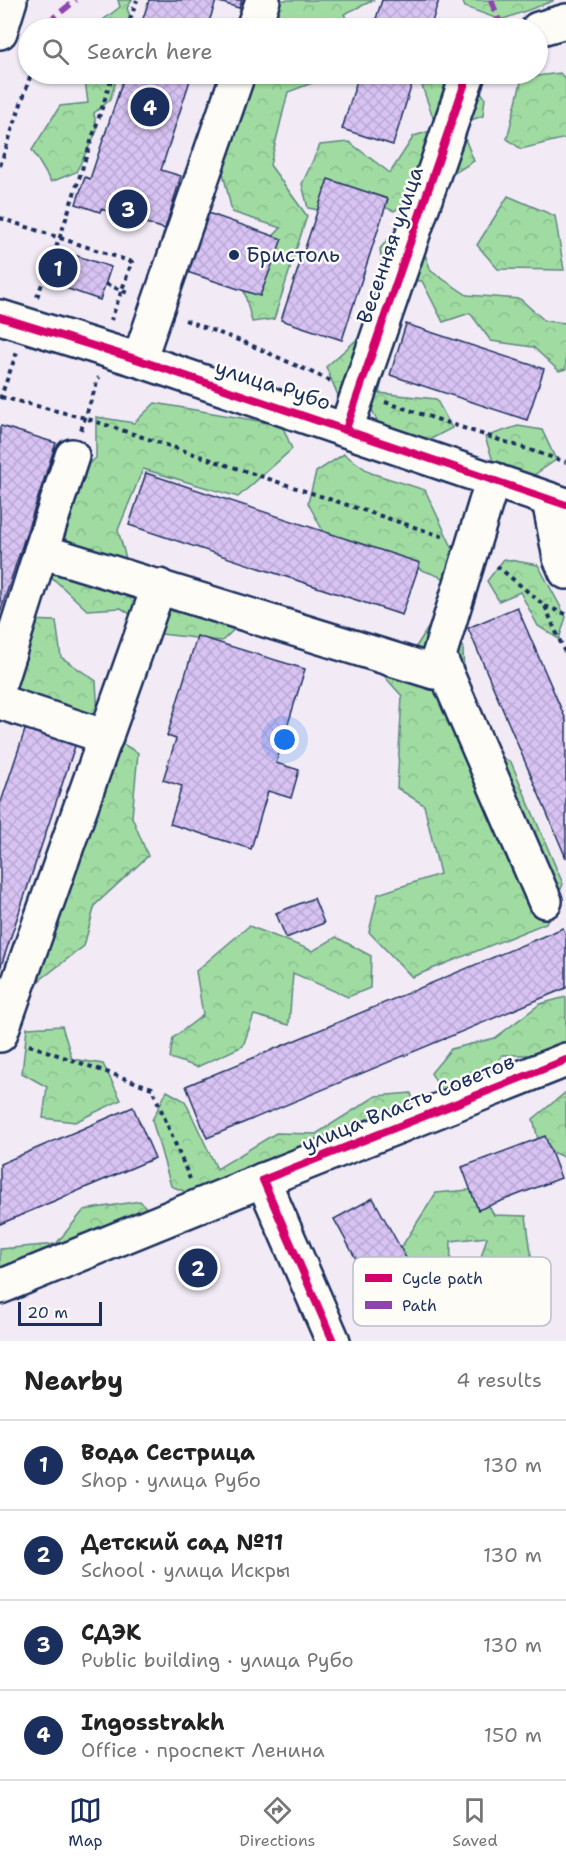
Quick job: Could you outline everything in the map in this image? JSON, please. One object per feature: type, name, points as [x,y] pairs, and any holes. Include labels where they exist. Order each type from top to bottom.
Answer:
[{"type":"street","points":[[0,32],[10,0]]},
{"type":"street","points":[[257,18],[263,0]]},
{"type":"street","points":[[548,25],[566,21]]},
{"type":"street","points":[[139,360],[235,84]]},
{"type":"street","name":"Весенняя улица","points":[[346,429],[465,84]]},
{"type":"street","name":"улица Рубо","points":[[13,321],[108,338],[139,360],[558,502]]},
{"type":"street","points":[[0,681],[72,456]]},
{"type":"street","points":[[41,550],[434,672],[493,479]]},
{"type":"street","points":[[558,502],[560,558],[566,572]]},
{"type":"street","points":[[0,1035],[159,586]]},
{"type":"street","points":[[439,656],[545,901]]},
{"type":"street","points":[[0,702],[106,737]]},
{"type":"street","name":"улица Власть Советов","points":[[0,1287],[566,1060]]},
{"type":"street","points":[[263,1180],[333,1341]]},
{"type":"path","points":[[131,18],[137,0]]},
{"type":"path","points":[[0,166],[28,84]]},
{"type":"path","points":[[110,84],[60,237],[13,321],[0,398],[85,418],[473,546],[545,606],[566,614]]},
{"type":"path","points":[[0,218],[132,262],[72,456]]},
{"type":"path","points":[[106,284],[122,289]]},
{"type":"path","points":[[545,606],[566,655]]},
{"type":"path","points":[[0,1035],[152,1088],[200,1205]]},
{"type":"green space","points":[[118,0],[132,0],[127,8],[131,18],[106,18],[120,7]]},
{"type":"green space","points":[[281,0],[374,0],[344,14],[346,18],[275,18]]},
{"type":"green space","points":[[462,0],[553,0],[506,18],[495,18],[465,7]]},
{"type":"green space","points":[[560,73],[566,80],[566,138],[521,149],[507,139],[521,84],[548,84],[548,75]]},
{"type":"green space","points":[[86,84],[115,84],[110,100],[94,113],[97,131],[76,172],[51,182],[32,150],[60,106],[88,103]]},
{"type":"green space","points":[[251,84],[309,84],[288,92],[270,165],[307,216],[274,319],[252,322],[239,271],[281,228],[232,212],[222,168]]},
{"type":"green space","points":[[421,84],[476,84],[485,98],[483,116],[459,124],[474,161],[394,211],[345,191],[336,213],[308,208],[302,184],[320,145],[349,142],[390,173],[414,136],[437,129]]},
{"type":"green space","points":[[508,196],[555,216],[564,270],[498,269],[477,245]]},
{"type":"green space","points":[[392,234],[418,235],[431,271],[467,295],[520,299],[545,321],[566,323],[566,369],[559,371],[533,347],[491,341],[470,313],[443,322],[422,281],[384,279],[380,249]]},
{"type":"green space","points":[[362,335],[389,353],[379,393],[436,399],[452,428],[429,440],[380,427],[366,397],[339,398],[326,367]]},
{"type":"green space","points":[[155,403],[282,425],[292,449],[238,497],[143,469],[118,530],[135,591],[222,589],[243,621],[222,641],[161,634],[121,608],[87,610],[44,570],[67,481],[96,458],[96,417],[134,423]]},
{"type":"green space","points":[[518,426],[542,430],[556,460],[531,477],[495,467],[485,437]]},
{"type":"green space","points":[[344,454],[371,473],[425,490],[461,566],[443,578],[324,533],[308,503],[316,472]]},
{"type":"green space","points":[[504,559],[538,565],[566,617],[559,639],[538,626],[520,592],[499,601],[487,581]]},
{"type":"green space","points":[[435,617],[463,647],[466,739],[511,762],[563,884],[546,923],[412,977],[369,932],[378,894],[440,874],[424,805],[397,788],[402,696],[369,659],[414,650]]},
{"type":"green space","points":[[26,620],[56,621],[61,657],[96,681],[98,717],[25,706],[8,667]]},
{"type":"green space","points":[[113,738],[138,753],[132,817],[148,856],[95,905],[84,946],[36,983]]},
{"type":"green space","points":[[249,926],[313,951],[336,937],[371,956],[370,988],[348,997],[293,973],[289,1025],[254,1015],[243,1046],[197,1067],[170,1058],[173,1038],[203,1015],[196,971]]},
{"type":"green space","points":[[566,997],[566,1042],[546,1055],[502,1055],[484,1083],[444,1096],[431,1073],[451,1049],[495,1038],[540,1004]]},
{"type":"green space","points":[[62,1026],[72,1059],[103,1064],[121,1100],[75,1122],[43,1118],[47,1087],[22,1073],[27,1028]]},
{"type":"green space","points":[[167,1091],[185,1101],[217,1169],[276,1133],[316,1134],[376,1096],[411,1093],[416,1113],[203,1199],[171,1186],[152,1120]]},
{"type":"green space","points":[[566,1092],[566,1158],[540,1147],[533,1119]]},
{"type":"green space","points":[[479,1189],[494,1215],[526,1216],[532,1257],[481,1257],[487,1237],[451,1241],[451,1257],[395,1257],[436,1193]]},
{"type":"green space","points":[[140,1201],[154,1216],[0,1296],[0,1249],[56,1244],[84,1210]]},
{"type":"building","points":[[149,0],[242,0],[239,8],[216,1],[210,18],[143,18]]},
{"type":"building","points":[[382,0],[439,0],[433,18],[376,18]]},
{"type":"building","points":[[122,84],[189,84],[161,170],[181,176],[165,229],[101,209],[100,212],[76,204],[85,177],[90,179]]},
{"type":"building","points":[[356,84],[412,84],[393,145],[342,129]]},
{"type":"building","points":[[328,179],[388,199],[342,340],[281,320]]},
{"type":"building","points":[[208,213],[282,239],[260,296],[187,272]]},
{"type":"building","points":[[59,250],[111,267],[100,300],[48,282]]},
{"type":"building","points":[[406,324],[544,369],[527,420],[390,375]]},
{"type":"building","points":[[0,427],[56,443],[0,613]]},
{"type":"building","points":[[146,473],[420,563],[402,615],[129,525]]},
{"type":"building","points":[[517,607],[566,720],[566,858],[468,628]]},
{"type":"building","points":[[197,636],[305,669],[276,763],[299,770],[291,798],[268,791],[251,849],[170,824],[182,786],[163,780],[176,739],[167,736]]},
{"type":"building","points":[[28,721],[78,737],[0,969],[0,805]]},
{"type":"building","points":[[314,898],[324,923],[286,938],[276,913]]},
{"type":"building","points":[[563,928],[566,935],[566,988],[207,1138],[186,1086]]},
{"type":"building","points":[[133,1107],[155,1158],[0,1224],[0,1164]]},
{"type":"building","points":[[545,1136],[561,1178],[478,1210],[462,1167]]},
{"type":"building","points":[[373,1198],[405,1257],[355,1257],[334,1219]]},
{"type":"marked path","points":[[53,18],[76,0]]},
{"type":"marked path","points":[[491,0],[498,18]]},
{"type":"cycle path","points":[[346,429],[465,84]]},
{"type":"cycle path","points":[[0,317],[139,360],[566,505]]},
{"type":"cycle path","points":[[333,1341],[263,1180],[566,1060]]},
{"type":"place","name":"Ingosstrakh","points":[[150,107]]},
{"type":"place","name":"СДЭК","points":[[128,209]]},
{"type":"place","name":"Бристоль","points":[[234,255]]},
{"type":"place","name":"Вода Сестрица","points":[[58,268]]},
{"type":"place","name":"Детский сад №11","points":[[198,1268]]}]
